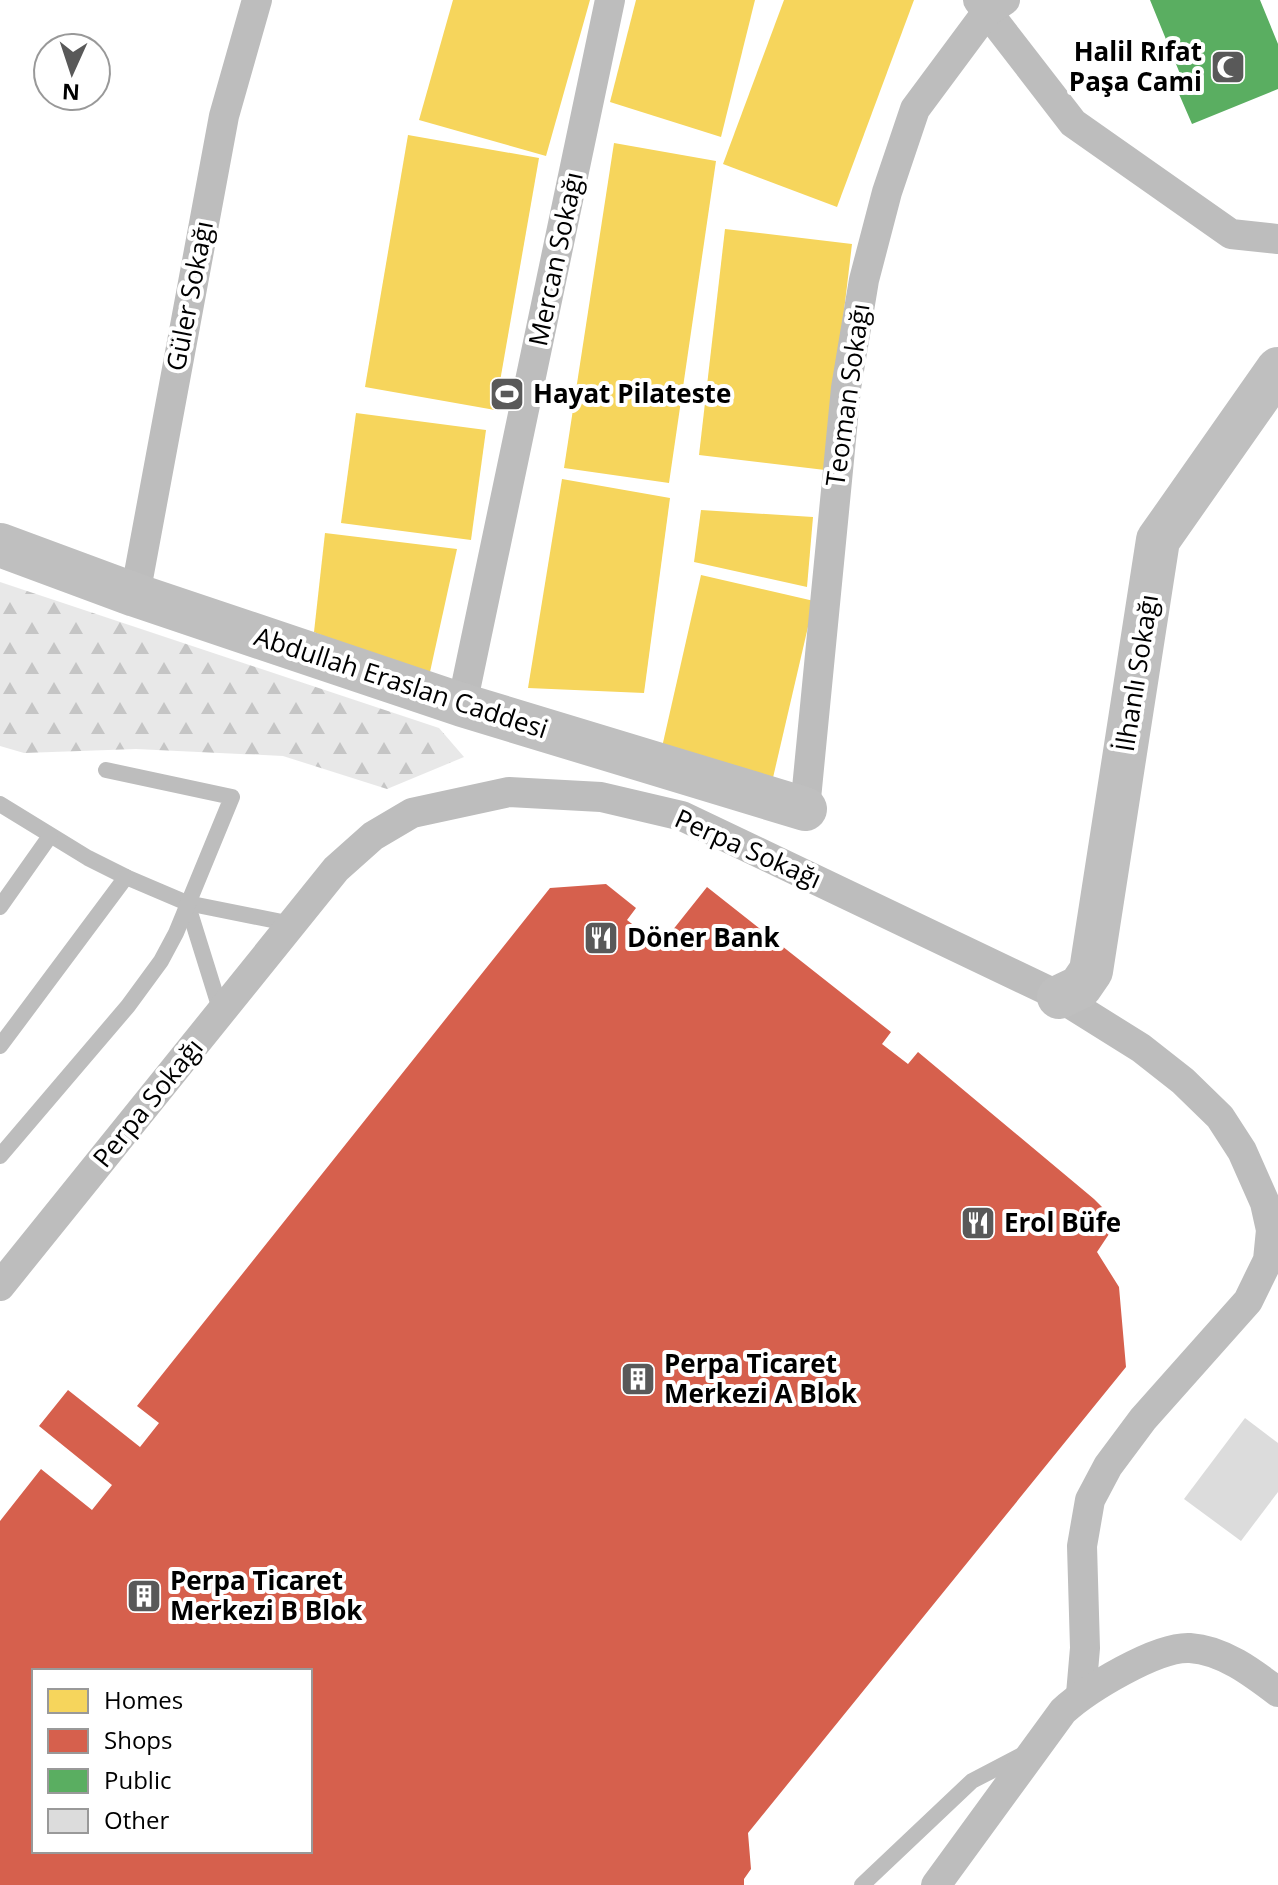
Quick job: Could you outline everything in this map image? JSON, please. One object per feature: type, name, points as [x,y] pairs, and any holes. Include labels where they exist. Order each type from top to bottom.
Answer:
[{"type":"street","name":"Güler Sokağı","points":[[135,595],[224,116],[257,0]]},
{"type":"street","name":"Mercan Sokağı","points":[[462,705],[610,0]]},
{"type":"street","points":[[990,4],[1073,123],[1231,234],[1278,239]]},
{"type":"street","name":"Teoman Sokağı","points":[[805,809],[846,388],[864,280],[887,192],[915,109],[990,4]]},
{"type":"street","name":"İlhanlı Sokağı","points":[[1059,997],[1080,987],[1091,971],[1158,540],[1278,369]]},
{"type":"street","name":"Abdullah Eraslan Caddesi","points":[[0,545],[135,595],[462,705],[805,809]]},
{"type":"street","name":"Perpa Sokağı","points":[[0,1286],[336,869],[373,836],[412,813],[509,792],[601,797],[682,816],[1059,997],[1141,1048],[1211,1108],[1272,1200],[1268,1260],[1248,1301],[1143,1419],[1108,1466],[1090,1500],[1082,1546],[1085,1648],[1081,1694]]},
{"type":"street","points":[[936,1885],[1063,1711],[1081,1694],[1141,1661],[1188,1647],[1216,1654],[1248,1669],[1278,1692]]},
{"type":"lane","points":[[0,1156],[146,984],[176,933],[232,797],[106,770]]},
{"type":"lane","points":[[0,804],[50,836],[126,877],[187,903],[292,924]]},
{"type":"lane","points":[[0,907],[50,836]]},
{"type":"lane","points":[[0,1046],[126,877]]},
{"type":"lane","points":[[187,903],[221,1012]]},
{"type":"lane","points":[[862,1885],[972,1781],[1038,1746]]},
{"type":"green space","points":[[0,582],[439,728],[464,757],[387,789],[283,756],[136,749],[24,753],[0,746]]},
{"type":"building: Homes","points":[[453,0],[590,0],[546,156],[419,120]]},
{"type":"building: Homes","points":[[636,0],[755,0],[721,137],[610,102]]},
{"type":"building: Homes","points":[[784,0],[914,0],[837,207],[723,164]]},
{"type":"building: Homes","name":"Hayat Pilateste","points":[[408,135],[539,158],[495,410],[365,387]]},
{"type":"building: Homes","points":[[614,143],[716,161],[669,483],[564,468]]},
{"type":"building: Homes","points":[[725,229],[852,244],[825,470],[699,455]]},
{"type":"building: Homes","points":[[356,413],[486,430],[471,540],[341,523]]},
{"type":"building: Homes","points":[[562,479],[670,498],[644,693],[528,688]]},
{"type":"building: Homes","points":[[701,510],[813,517],[807,587],[694,562]]},
{"type":"building: Homes","points":[[325,533],[457,549],[428,681],[314,632]]},
{"type":"building: Homes","points":[[701,575],[814,601],[772,782],[660,756]]},
{"type":"building: Shops","name":"Perpa Ticaret Merkezi A Blok","points":[[606,884],[636,908],[627,920],[660,946],[707,887],[891,1032],[882,1044],[908,1064],[918,1052],[1094,1199],[1117,1222],[1097,1252],[1119,1287],[1126,1367],[748,1833],[751,1869],[744,1879],[744,1885],[0,1885],[0,1521],[41,1469],[92,1510],[112,1485],[39,1426],[68,1390],[140,1447],[159,1423],[137,1406],[550,888]]},
{"type":"building: Public","name":"Halil Rıfat Paşa Cami","points":[[1150,0],[1260,0],[1278,44],[1278,89],[1192,124],[1179,94],[1187,91]]},
{"type":"building: Other","points":[[1245,1418],[1278,1443],[1278,1492],[1241,1541],[1184,1499]]},
{"type":"place","name":"Halil Rıfat Paşa Cami","points":[[1228,67]]},
{"type":"place","name":"Hayat Pilateste","points":[[507,394]]},
{"type":"place","name":"Döner Bank","points":[[601,938]]},
{"type":"place","name":"Erol Büfe","points":[[978,1223]]},
{"type":"place","name":"Perpa Ticaret Merkezi A Blok","points":[[638,1379]]},
{"type":"place","name":"Perpa Ticaret Merkezi B Blok","points":[[144,1596]]}]
